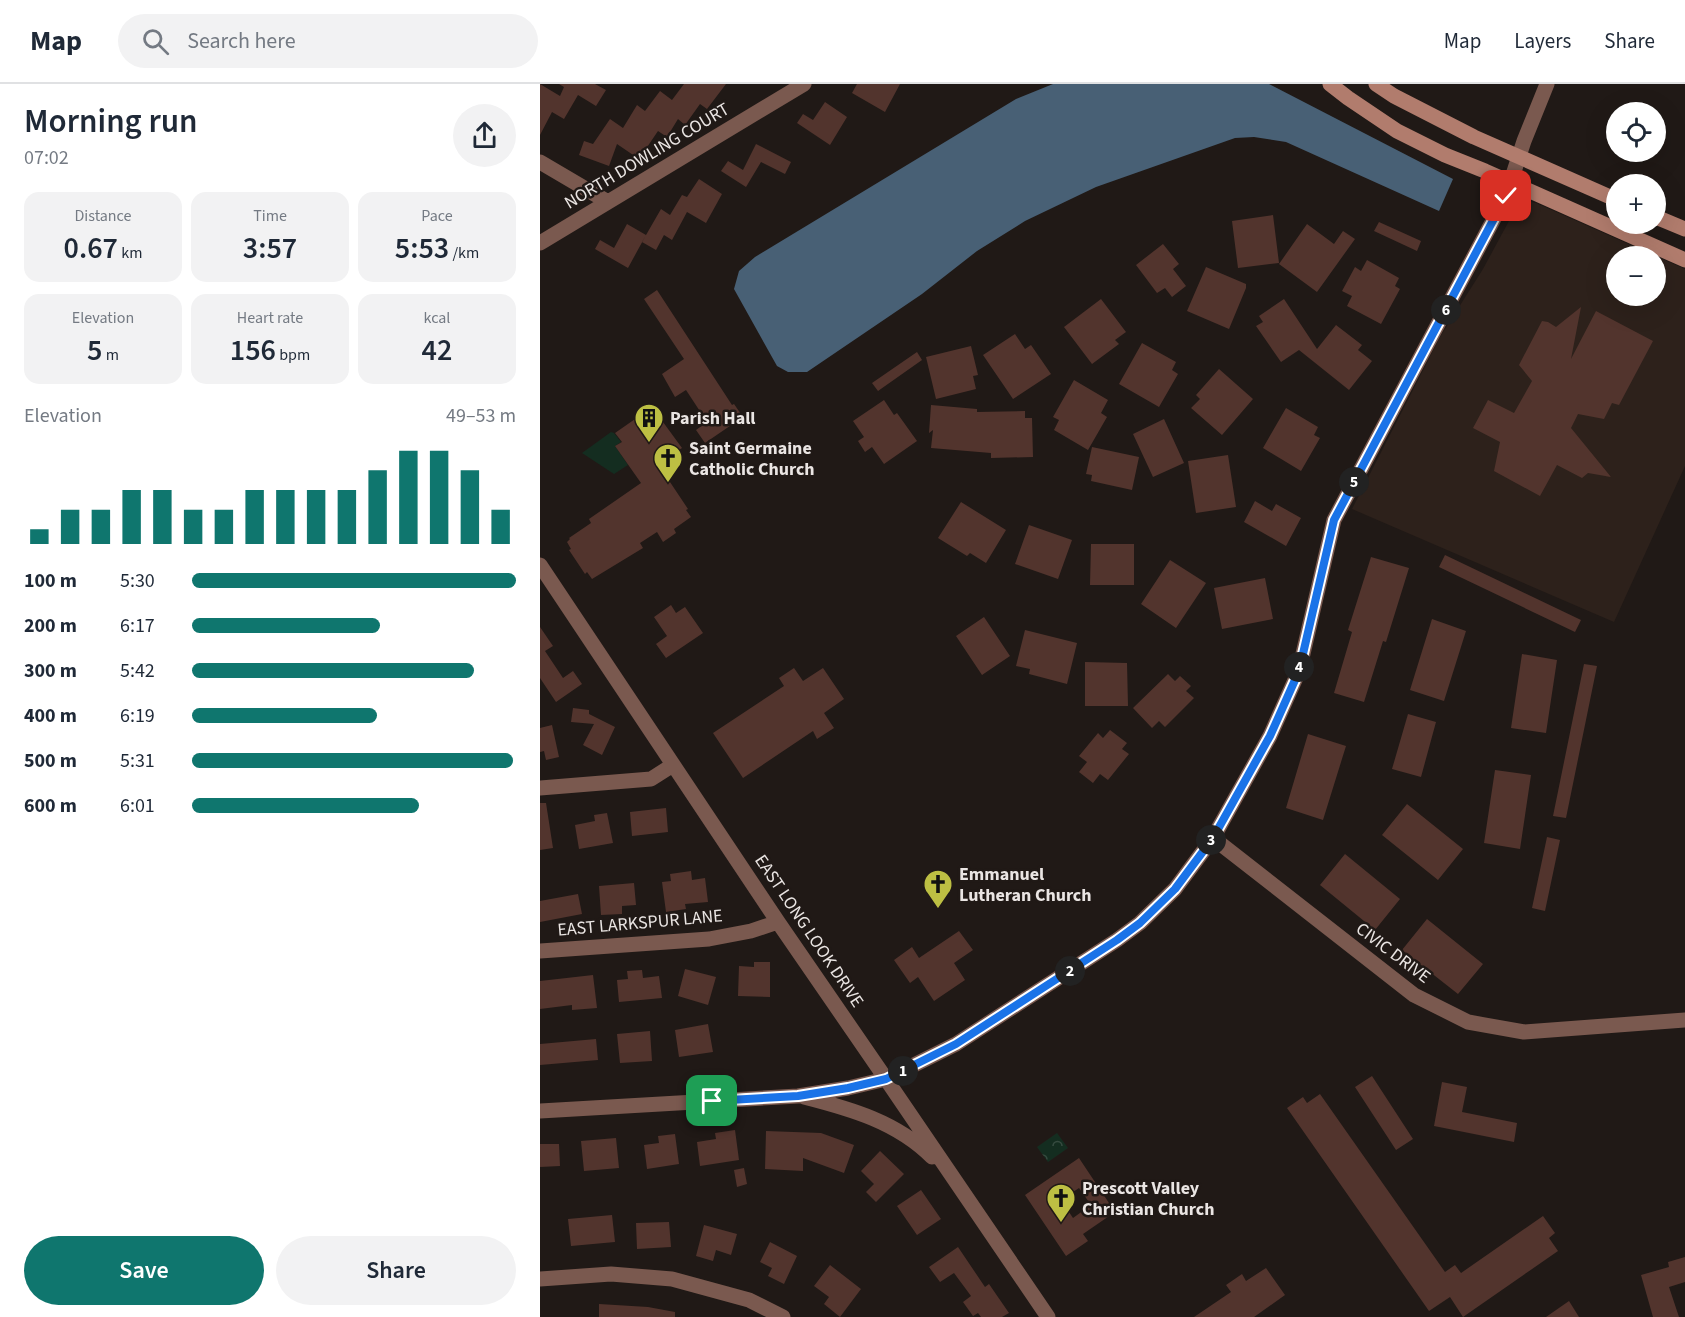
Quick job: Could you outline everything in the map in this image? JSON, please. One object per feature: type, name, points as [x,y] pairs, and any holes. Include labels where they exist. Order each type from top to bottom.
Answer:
[{"type":"main road","points":[[1330,84],[1397,131],[1445,155],[1685,260]]},
{"type":"main road","points":[[1376,84],[1394,96],[1454,127],[1606,195]]},
{"type":"main road","points":[[1666,221],[1685,229]]},
{"type":"street","name":"NORTH DOWLING COURT","points":[[540,243],[804,84]]},
{"type":"street","points":[[540,1111],[798,1096],[886,1079],[956,1044],[1117,940],[1140,923],[1175,889],[1213,838],[1270,736],[1299,671],[1334,520],[1511,183],[1524,141],[1547,84]]},
{"type":"street","points":[[540,162],[608,202]]},
{"type":"street","name":"EAST LONG LOOK DRIVE","points":[[540,566],[778,922],[1048,1317]]},
{"type":"street","points":[[540,788],[651,779],[673,765]]},
{"type":"street","name":"CIVIC DRIVE","points":[[1213,838],[1414,995],[1468,1022],[1524,1032],[1685,1020]]},
{"type":"street","name":"EAST LARKSPUR LANE","points":[[540,951],[709,939],[752,931],[778,922]]},
{"type":"street","points":[[798,1096],[840,1106],[869,1116],[900,1131],[923,1148],[956,1181]]},
{"type":"street","points":[[540,1279],[611,1274],[672,1280],[749,1300],[783,1317]]},
{"type":"shaded area","points":[[1531,202],[1633,246],[1606,246],[1606,306],[1666,306],[1666,260],[1685,269],[1685,466],[1614,622],[1352,509],[1440,337],[1483,269],[1516,208]]},
{"type":"green space","points":[[611,432],[621,442],[615,446],[628,465],[614,474],[582,453]]},
{"type":"green space","points":[[1057,1133],[1068,1148],[1048,1162],[1037,1147]]},
{"type":"water","points":[[1053,84],[1269,84],[1453,179],[1439,211],[1286,142],[1254,137],[1235,138],[1096,187],[1025,221],[977,251],[922,294],[807,372],[788,372],[777,366],[734,289],[739,271],[755,257],[1016,99]]},
{"type":"building","points":[[540,84],[560,96],[564,87],[559,84],[595,84],[606,90],[596,106],[578,95],[564,119],[552,112],[540,135]]},
{"type":"building","points":[[684,84],[726,84],[707,109],[700,104],[685,125],[678,119],[667,137],[658,131],[639,159],[617,144],[609,166],[579,155],[584,141],[593,144],[610,119],[623,128],[637,105],[645,111],[660,91],[672,100]]},
{"type":"building","points":[[857,84],[900,84],[885,112],[852,93]]},
{"type":"building","points":[[825,102],[847,117],[830,145],[797,123],[803,114],[813,120]]},
{"type":"building","points":[[756,144],[791,162],[785,174],[761,162],[746,187],[721,171],[728,161],[743,170]]},
{"type":"building","points":[[699,179],[722,194],[706,223],[687,212],[672,240],[664,235],[656,250],[642,242],[661,209],[670,215],[682,195],[687,197]]},
{"type":"building","points":[[1273,215],[1279,263],[1238,268],[1232,221]]},
{"type":"building","points":[[1379,222],[1421,241],[1417,251],[1374,231]]},
{"type":"building","points":[[627,224],[646,235],[628,268],[595,249],[600,240],[614,248]]},
{"type":"building","points":[[1307,224],[1334,244],[1343,231],[1355,239],[1317,292],[1279,264]]},
{"type":"building","points":[[1163,244],[1179,264],[1173,269],[1186,286],[1172,297],[1165,288],[1157,293],[1136,265]]},
{"type":"building","points":[[1367,260],[1399,278],[1395,286],[1400,289],[1381,324],[1347,306],[1352,296],[1342,291],[1355,267],[1361,271]]},
{"type":"building","points":[[1206,267],[1246,284],[1229,329],[1187,311]]},
{"type":"building","points":[[657,290],[732,405],[734,404],[743,417],[705,443],[696,430],[707,422],[686,390],[675,397],[662,374],[684,359],[644,299]]},
{"type":"building","points":[[1101,299],[1126,332],[1115,340],[1119,344],[1092,364],[1064,327]]},
{"type":"building","points":[[1284,299],[1317,349],[1336,325],[1362,345],[1358,350],[1372,361],[1349,390],[1299,350],[1281,362],[1256,326],[1263,322],[1259,316]]},
{"type":"building","points":[[1581,307],[1571,359],[1596,311],[1653,341],[1619,405],[1612,403],[1604,419],[1578,414],[1571,428],[1611,477],[1588,473],[1582,478],[1557,465],[1540,496],[1494,471],[1500,442],[1473,428],[1488,400],[1514,413],[1532,381],[1519,365],[1542,321],[1556,327]]},
{"type":"building","points":[[1015,334],[1025,349],[1031,345],[1051,374],[1013,399],[983,355]]},
{"type":"building","points":[[1142,343],[1176,362],[1172,370],[1178,374],[1159,407],[1119,384]]},
{"type":"building","points":[[971,346],[978,375],[973,376],[976,389],[936,399],[926,357]]},
{"type":"building","points":[[917,352],[922,360],[878,391],[872,383]]},
{"type":"building","points":[[1219,369],[1253,399],[1222,435],[1191,408],[1200,399],[1196,395]]},
{"type":"building","points":[[1074,380],[1108,400],[1101,413],[1107,417],[1088,450],[1054,430],[1059,420],[1053,417]]},
{"type":"building","points":[[884,400],[894,415],[897,413],[917,441],[884,464],[872,447],[865,452],[858,441],[864,437],[853,421]]},
{"type":"building","points":[[931,405],[977,409],[977,412],[1025,411],[1025,418],[1032,418],[1033,457],[991,458],[991,453],[931,448],[933,430],[929,433]]},
{"type":"building","points":[[1286,408],[1318,427],[1314,435],[1320,438],[1301,471],[1263,448]]},
{"type":"building","points":[[648,410],[659,425],[663,422],[682,448],[668,457],[670,460],[660,467],[691,517],[674,529],[676,533],[663,542],[657,532],[640,543],[643,548],[592,579],[587,572],[585,574],[569,550],[571,549],[567,542],[569,538],[591,523],[589,519],[641,483],[615,446],[622,442],[615,433]]},
{"type":"building","points":[[1164,419],[1184,463],[1153,477],[1133,434]]},
{"type":"building","points":[[1092,447],[1139,457],[1132,490],[1091,481],[1092,475],[1086,474]]},
{"type":"building","points":[[1228,455],[1236,507],[1196,513],[1188,461]]},
{"type":"building","points":[[1255,501],[1272,511],[1276,504],[1301,518],[1286,546],[1244,522]]},
{"type":"building","points":[[961,502],[1006,530],[986,563],[970,553],[967,556],[938,538]]},
{"type":"building","points":[[1029,525],[1072,540],[1058,579],[1015,564]]},
{"type":"building","points":[[1091,544],[1134,544],[1134,585],[1090,585]]},
{"type":"building","points":[[1445,555],[1581,620],[1575,632],[1439,567]]},
{"type":"building","points":[[1371,557],[1409,568],[1364,702],[1334,693],[1352,632],[1348,630]]},
{"type":"building","points":[[1170,560],[1206,583],[1176,628],[1141,604]]},
{"type":"building","points":[[1265,578],[1273,619],[1222,629],[1214,588]]},
{"type":"building","points":[[671,605],[676,613],[685,607],[703,633],[666,658],[656,644],[667,636],[654,617]]},
{"type":"building","points":[[984,617],[1010,656],[982,675],[956,636]]},
{"type":"building","points":[[1432,619],[1466,631],[1444,701],[1410,690]]},
{"type":"building","points":[[540,627],[553,646],[545,651],[563,678],[573,671],[582,684],[556,702],[540,678]]},
{"type":"building","points":[[1025,630],[1077,643],[1067,684],[1029,674],[1030,669],[1016,666]]},
{"type":"building","points":[[1522,654],[1557,660],[1546,733],[1511,728]]},
{"type":"building","points":[[1085,662],[1127,663],[1128,706],[1085,706]]},
{"type":"building","points":[[1584,664],[1597,666],[1566,818],[1553,816]]},
{"type":"building","points":[[794,668],[803,681],[823,668],[844,699],[824,713],[834,728],[817,739],[813,731],[743,778],[713,733],[784,686],[779,678]]},
{"type":"building","points":[[1168,674],[1175,681],[1180,676],[1191,686],[1186,691],[1194,698],[1165,727],[1159,721],[1152,728],[1133,708]]},
{"type":"building","points":[[573,708],[589,710],[589,714],[615,727],[602,755],[583,745],[594,724],[571,722]]},
{"type":"building","points":[[1408,714],[1436,722],[1421,777],[1392,769]]},
{"type":"building","points":[[552,725],[559,757],[546,760],[544,751],[540,752],[540,728]]},
{"type":"building","points":[[1110,730],[1127,743],[1122,749],[1129,754],[1108,780],[1100,774],[1093,783],[1079,772],[1087,762],[1079,756],[1098,733],[1103,738]]},
{"type":"building","points":[[1308,734],[1346,746],[1323,820],[1286,808]]},
{"type":"building","points":[[1495,770],[1531,775],[1520,849],[1484,843]]},
{"type":"building","points":[[540,803],[546,803],[553,848],[540,850]]},
{"type":"building","points":[[1407,804],[1463,849],[1438,880],[1382,835]]},
{"type":"building","points":[[666,808],[668,832],[632,836],[630,812]]},
{"type":"building","points":[[607,813],[613,843],[579,849],[575,825],[595,821],[594,815]]},
{"type":"building","points":[[1547,837],[1560,840],[1545,911],[1532,908]]},
{"type":"building","points":[[1345,854],[1400,899],[1375,930],[1320,885]]},
{"type":"building","points":[[691,871],[692,880],[705,878],[708,902],[685,904],[686,909],[666,912],[662,882],[671,881],[670,874]]},
{"type":"building","points":[[634,883],[636,905],[622,906],[622,914],[601,915],[599,886]]},
{"type":"building","points":[[578,894],[582,914],[540,922],[540,901]]},
{"type":"building","points":[[1427,919],[1483,964],[1458,994],[1402,950]]},
{"type":"building","points":[[959,931],[973,950],[954,963],[965,980],[934,1001],[918,977],[910,983],[894,960],[912,947],[919,958]]},
{"type":"building","points":[[754,962],[770,962],[770,997],[738,996],[739,966],[754,967]]},
{"type":"building","points":[[685,969],[716,977],[708,1005],[678,996]]},
{"type":"building","points":[[642,970],[643,978],[659,976],[662,998],[619,1002],[617,980],[628,979],[627,971]]},
{"type":"building","points":[[593,975],[597,1008],[572,1010],[572,1005],[540,1009],[540,981]]},
{"type":"building","points":[[708,1024],[713,1052],[679,1057],[675,1030]]},
{"type":"building","points":[[650,1031],[652,1061],[620,1063],[617,1034]]},
{"type":"building","points":[[596,1039],[598,1060],[540,1065],[540,1044]]},
{"type":"building","points":[[1372,1076],[1413,1139],[1396,1150],[1355,1087]]},
{"type":"building","points":[[1442,1082],[1467,1087],[1462,1112],[1517,1123],[1514,1142],[1434,1126]]},
{"type":"building","points":[[1320,1094],[1445,1272],[1455,1265],[1461,1273],[1543,1216],[1555,1233],[1549,1238],[1558,1251],[1463,1317],[1450,1297],[1429,1311],[1287,1108],[1303,1097],[1307,1103]]},
{"type":"building","points":[[735,1130],[739,1160],[700,1166],[697,1142],[716,1139],[715,1133]]},
{"type":"building","points":[[766,1131],[821,1133],[854,1145],[844,1173],[803,1158],[803,1171],[765,1169]]},
{"type":"building","points":[[675,1134],[679,1164],[647,1169],[644,1145],[659,1143],[658,1136]]},
{"type":"building","points":[[616,1138],[619,1168],[584,1171],[581,1141]]},
{"type":"building","points":[[540,1144],[559,1144],[560,1166],[540,1167]]},
{"type":"building","points":[[880,1151],[904,1174],[876,1202],[866,1192],[874,1184],[861,1171]]},
{"type":"building","points":[[1079,1158],[1115,1212],[1083,1234],[1088,1241],[1066,1256],[1025,1195]],"holes":[[[1079,1188],[1091,1205],[1073,1218],[1061,1200]]]},
{"type":"building","points":[[744,1168],[747,1184],[737,1187],[734,1170]]},
{"type":"building","points":[[921,1190],[941,1219],[917,1235],[897,1206]]},
{"type":"building","points":[[612,1215],[615,1242],[571,1246],[568,1219]]},
{"type":"building","points":[[669,1222],[671,1247],[637,1249],[636,1223]]},
{"type":"building","points":[[704,1225],[737,1234],[731,1255],[716,1250],[713,1261],[696,1256]]},
{"type":"building","points":[[770,1242],[797,1256],[784,1284],[768,1276],[772,1268],[760,1262]]},
{"type":"building","points":[[958,1247],[985,1287],[989,1284],[1009,1313],[1002,1317],[981,1317],[978,1313],[973,1316],[963,1302],[971,1296],[954,1273],[940,1282],[929,1267]]},
{"type":"building","points":[[1685,1257],[1685,1282],[1669,1287],[1679,1317],[1653,1317],[1641,1275],[1669,1267],[1668,1262]]},
{"type":"building","points":[[830,1265],[861,1289],[840,1317],[824,1304],[829,1297],[814,1286]]},
{"type":"building","points":[[1266,1268],[1285,1295],[1254,1317],[1194,1317],[1231,1292],[1226,1285],[1242,1274],[1246,1281]]},
{"type":"building","points":[[1569,1301],[1579,1317],[1546,1317]]},
{"type":"building","points":[[599,1304],[648,1307],[675,1312],[675,1317],[599,1317]]},
{"type":"place","name":"Parish Hall","points":[[649,444]]},
{"type":"place","name":"Saint Germaine Catholic Church","points":[[668,484]]},
{"type":"place","name":"Emmanuel Lutheran Church","points":[[938,910]]},
{"type":"place","name":"Prescott Valley Christian Church","points":[[1061,1224]]},
{"type":"route","points":[[712,1101],[798,1096],[848,1088],[886,1079],[919,1064],[956,1044],[1117,940],[1140,923],[1175,889],[1213,838],[1270,736],[1299,671],[1334,520],[1506,196]]}]
